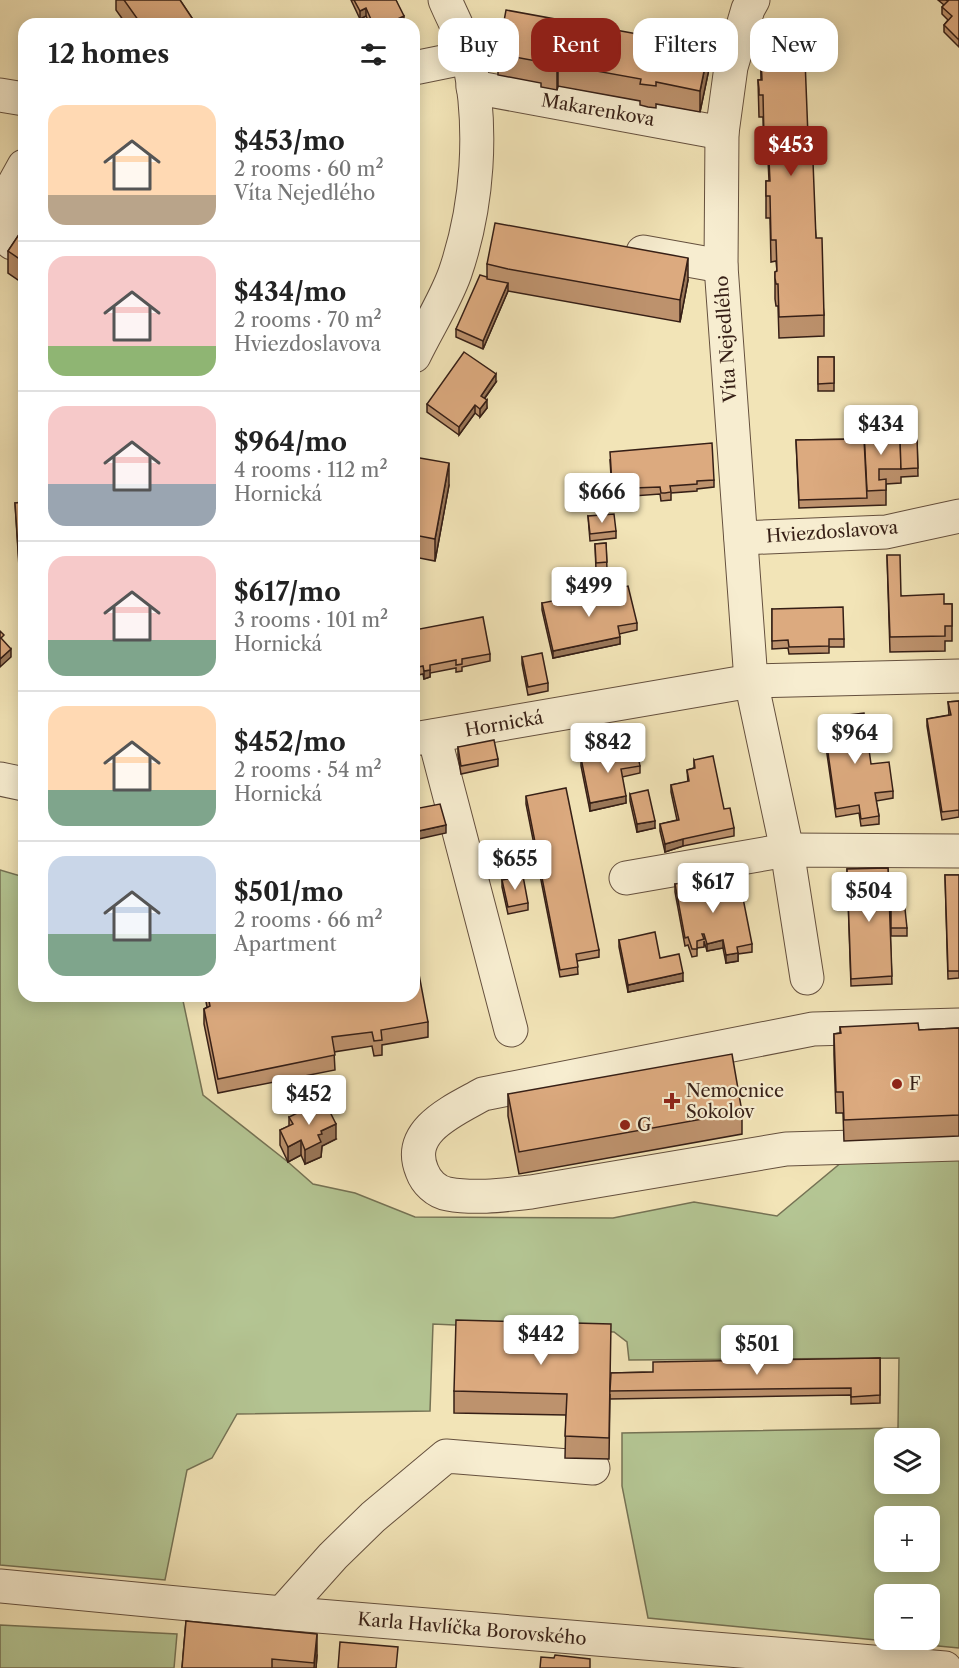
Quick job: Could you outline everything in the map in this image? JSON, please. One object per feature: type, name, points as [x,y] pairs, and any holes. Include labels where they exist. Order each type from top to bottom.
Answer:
[{"type":"street","points":[[445,0],[452,18]]},
{"type":"street","name":"Víta Nejedlého","points":[[751,681],[721,266],[722,133],[730,67],[748,9],[753,0]]},
{"type":"street","points":[[420,68],[438,70]]},
{"type":"street","points":[[420,344],[481,223],[475,170],[477,118],[471,72]]},
{"type":"street","name":"Makarenkova","points":[[471,72],[722,133]]},
{"type":"street","points":[[0,95],[18,98]]},
{"type":"street","points":[[12,243],[14,184],[18,177]]},
{"type":"street","points":[[618,248],[721,266]]},
{"type":"street","name":"Hviezdoslavova","points":[[741,538],[886,532],[959,516]]},
{"type":"street","name":"Hornická","points":[[511,1030],[424,737],[751,681],[959,676]]},
{"type":"street","points":[[751,681],[787,850],[807,978]]},
{"type":"street","points":[[0,779],[18,783]]},
{"type":"street","points":[[626,878],[787,850],[959,851]]},
{"type":"street","points":[[959,1025],[813,1029],[483,1094],[442,1118],[427,1131],[418,1146],[418,1160],[423,1174],[432,1186],[446,1194],[489,1196],[531,1192],[786,1149],[959,1144]]},
{"type":"street","points":[[282,1613],[333,1556],[373,1517],[446,1456],[593,1468]]},
{"type":"street","name":"Karla Havlíčka Borovského","points":[[0,1586],[282,1613],[653,1656],[945,1668]]},
{"type":"green space","points":[[0,870],[18,875],[18,1002],[183,1002],[203,1095],[313,1184],[355,1193],[415,1217],[613,1218],[694,1202],[777,1216],[842,1162],[959,1156],[959,1648],[940,1646],[940,1584],[874,1584],[874,1640],[648,1618],[622,1486],[622,1433],[874,1428],[874,1494],[940,1494],[940,1428],[898,1428],[899,1358],[629,1360],[627,1342],[614,1332],[433,1324],[430,1411],[237,1414],[212,1458],[187,1470],[165,1580],[0,1565]]},
{"type":"green space","points":[[0,1625],[177,1634],[174,1668],[0,1668]]},
{"type":"building","points":[[124,0],[180,0],[192,18],[137,18]]},
{"type":"building","points":[[354,0],[396,0],[404,16],[370,18],[366,8],[360,11]]},
{"type":"building","points":[[946,0],[959,0],[959,40],[944,25],[952,16],[942,7],[948,1]]},
{"type":"building","points":[[506,10],[550,18],[531,18],[531,60],[519,58],[519,18],[505,18]]},
{"type":"building","points":[[621,31],[633,33],[633,72],[704,72],[700,91],[656,82],[656,86],[640,84],[641,79],[602,72],[621,72]]},
{"type":"building","points":[[762,72],[805,72],[808,136],[812,136],[816,238],[822,238],[824,315],[779,317],[778,284],[775,278],[777,271],[776,240],[771,240],[770,196],[766,196],[766,181],[770,181],[768,139],[764,139],[763,95],[759,95],[758,80],[762,80]]},
{"type":"building","points":[[495,223],[688,258],[680,300],[487,264]]},
{"type":"building","points":[[18,236],[18,258],[8,251]]},
{"type":"building","points":[[480,275],[487,279],[508,283],[483,341],[456,329]]},
{"type":"building","points":[[464,352],[496,374],[481,396],[487,400],[480,409],[475,405],[459,427],[427,404]]},
{"type":"building","points":[[818,357],[834,357],[834,383],[818,384]]},
{"type":"building","points":[[900,431],[901,469],[879,469],[879,480],[886,479],[886,490],[867,491],[864,432]]},
{"type":"building","points":[[917,438],[918,468],[901,469],[900,439]]},
{"type":"building","points":[[864,439],[867,498],[799,500],[796,440]]},
{"type":"building","points":[[712,443],[714,480],[670,486],[671,492],[665,493],[661,493],[660,487],[633,488],[633,482],[612,484],[610,452]]},
{"type":"building","points":[[420,458],[449,463],[435,539],[420,536]]},
{"type":"building","points":[[15,503],[18,503],[18,547]]},
{"type":"building","points":[[614,514],[616,531],[590,534],[588,516]]},
{"type":"building","points":[[606,543],[607,562],[596,563],[595,544]]},
{"type":"building","points":[[887,555],[900,555],[901,596],[944,594],[944,604],[952,604],[952,626],[945,626],[945,636],[890,637]]},
{"type":"building","points":[[628,586],[637,623],[618,626],[620,637],[553,651],[542,603]]},
{"type":"building","points":[[843,607],[844,639],[829,639],[829,646],[789,647],[788,640],[772,641],[772,609]]},
{"type":"building","points":[[483,617],[490,654],[462,659],[462,664],[456,665],[456,660],[430,665],[430,670],[424,671],[423,666],[420,667],[420,629]]},
{"type":"building","points":[[0,631],[4,635],[1,638],[11,649],[0,659]]},
{"type":"building","points":[[542,653],[548,683],[528,687],[522,657]]},
{"type":"building","points":[[959,701],[959,810],[942,812],[927,719],[951,715],[948,702]]},
{"type":"building","points":[[864,713],[871,764],[889,762],[893,791],[875,793],[879,816],[861,819],[859,805],[836,809],[823,718]]},
{"type":"building","points":[[494,740],[498,759],[461,766],[458,747]]},
{"type":"building","points":[[636,747],[640,766],[621,769],[626,796],[590,803],[581,758]]},
{"type":"building","points":[[713,756],[724,809],[730,808],[734,828],[665,844],[660,824],[679,820],[671,785],[689,781],[687,770],[695,768],[694,760]]},
{"type":"building","points":[[566,788],[599,950],[576,954],[578,967],[560,970],[526,796]]},
{"type":"building","points":[[648,790],[655,821],[637,824],[630,794]]},
{"type":"building","points":[[440,804],[446,825],[420,831],[420,808]]},
{"type":"building","points":[[888,868],[892,976],[851,979],[847,869]]},
{"type":"building","points":[[945,875],[959,875],[959,971],[948,971]]},
{"type":"building","points":[[523,876],[528,903],[508,907],[502,880]]},
{"type":"building","points":[[718,876],[721,893],[741,888],[752,944],[737,947],[738,953],[726,955],[723,940],[707,944],[704,934],[702,934],[704,939],[697,941],[697,949],[692,949],[688,937],[685,938],[675,884]]},
{"type":"building","points":[[891,909],[905,909],[907,928],[891,928]]},
{"type":"building","points":[[655,932],[660,958],[679,954],[683,973],[628,985],[619,940]]},
{"type":"building","points":[[420,980],[428,1022],[381,1030],[382,1040],[374,1041],[372,1032],[332,1037],[335,1055],[218,1079],[204,1009],[210,1006],[209,1002],[420,1002]]},
{"type":"building","name":"F","points":[[918,1023],[919,1030],[959,1028],[959,1115],[844,1120],[843,1092],[836,1092],[834,1034],[841,1033],[840,1027]]},
{"type":"building","name":"G","points":[[732,1054],[742,1112],[519,1152],[508,1094]]},
{"type":"building","points":[[324,1100],[336,1124],[321,1131],[322,1134],[318,1135],[321,1142],[305,1150],[301,1140],[288,1147],[280,1130],[293,1124],[289,1117]]},
{"type":"building","points":[[456,1320],[611,1324],[609,1438],[565,1436],[567,1394],[454,1391]]},
{"type":"building","points":[[880,1358],[880,1395],[851,1397],[851,1388],[610,1391],[611,1373],[653,1372],[653,1362]]},
{"type":"building","points":[[186,1621],[317,1634],[314,1663],[272,1659],[272,1668],[182,1668]]},
{"type":"building","points":[[340,1642],[398,1647],[396,1668],[338,1668]]},
{"type":"building","points":[[555,1655],[590,1659],[590,1668],[540,1668],[541,1657],[554,1658]]},
{"type":"place","name":"F","points":[[897,1084]]},
{"type":"place","name":"Nemocnice Sokolov","points":[[672,1101]]},
{"type":"place","name":"G","points":[[625,1125]]}]
